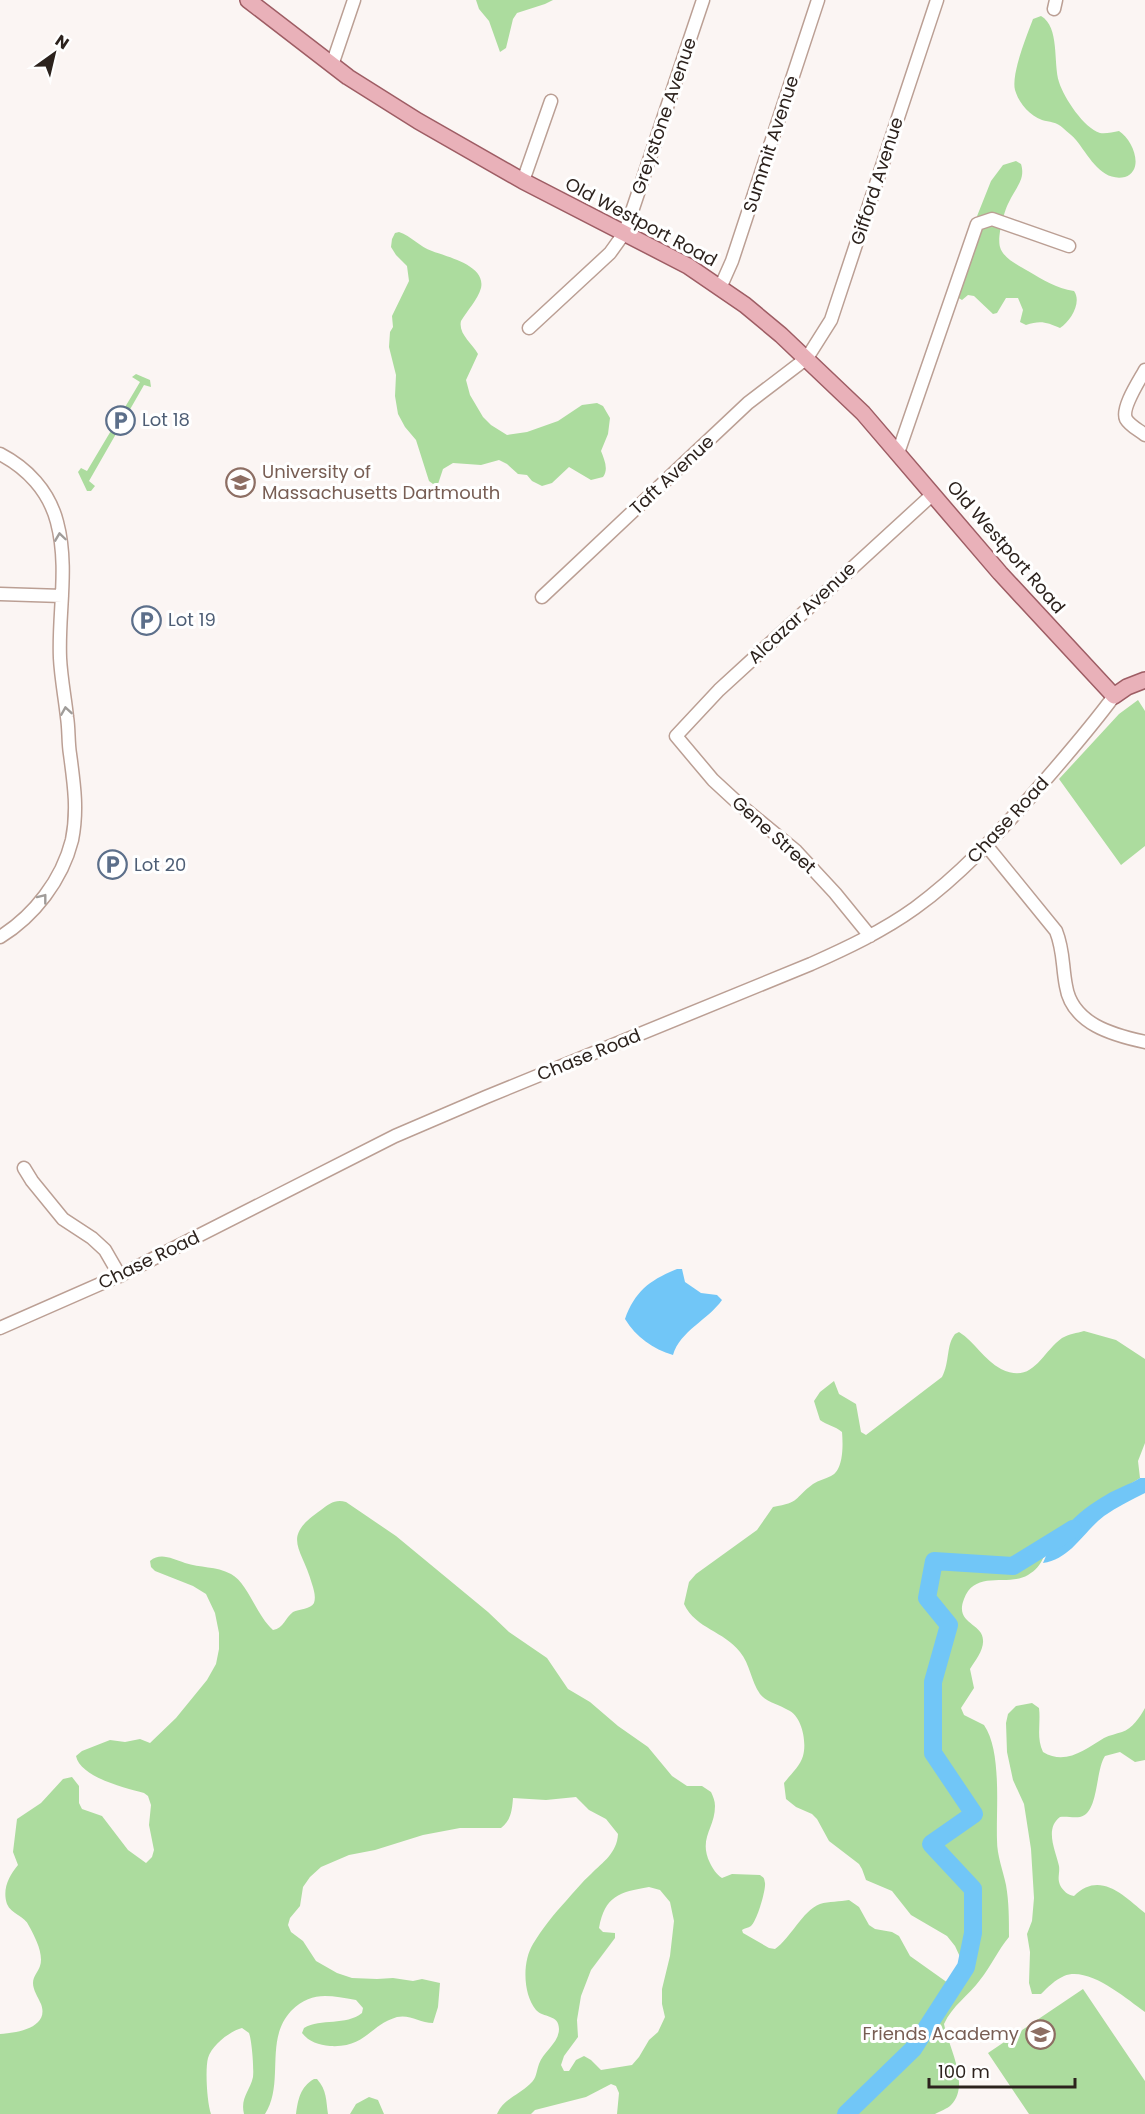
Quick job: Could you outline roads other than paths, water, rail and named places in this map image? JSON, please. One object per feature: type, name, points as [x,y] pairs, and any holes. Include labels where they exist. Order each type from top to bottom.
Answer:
[{"type":"main road","name":"Old Westport Road","points":[[248,0],[332,65],[440,135],[523,181],[688,266],[781,334],[863,413],[1000,573],[1114,696]]},
{"type":"main road","points":[[1114,696],[1127,687],[1145,680]]},
{"type":"street","points":[[332,65],[354,0]]},
{"type":"street","name":"Greystone Avenue","points":[[529,328],[610,253],[625,232],[703,0]]},
{"type":"street","name":"Summit Avenue","points":[[720,288],[732,261],[818,0]]},
{"type":"street","name":"Gifford Avenue","points":[[807,358],[831,320],[937,0]]},
{"type":"street","points":[[523,181],[551,101]]},
{"type":"street","points":[[897,453],[977,224],[992,219],[1069,246]]},
{"type":"street","name":"Taft Avenue","points":[[542,597],[748,403],[807,358]]},
{"type":"street","points":[[1145,370],[1125,409],[1125,417],[1131,425],[1145,435]]},
{"type":"street","points":[[0,454],[14,461],[29,474],[49,500],[57,521],[62,596],[61,680],[76,794],[76,813],[71,842],[62,866],[47,893],[28,916],[0,937]]},
{"type":"street","name":"Alcazar Avenue","points":[[676,736],[719,690],[933,494]]},
{"type":"street","points":[[0,594],[62,596]]},
{"type":"street","name":"Chase Road","points":[[0,1328],[120,1276],[395,1136],[486,1096],[811,964],[870,936],[926,900],[966,865],[1051,774],[1114,696]]},
{"type":"street","name":"Gene Street","points":[[676,736],[713,780],[796,851],[835,893],[870,936]]},
{"type":"street","points":[[986,845],[1056,931],[1062,947],[1066,987],[1071,1001],[1097,1028],[1145,1042]]},
{"type":"street","points":[[24,1168],[63,1219],[92,1238],[105,1250],[120,1276]]},
{"type":"water","points":[[677,1269],[682,1269],[685,1282],[701,1293],[717,1295],[722,1300],[688,1332],[673,1355],[646,1342],[625,1319],[634,1301],[651,1282]]},
{"type":"water","points":[[1140,1478],[1145,1478],[1145,1493],[1096,1522],[1069,1551],[1043,1563],[1054,1542],[1068,1524],[1086,1508]]},
{"type":"waterway","points":[[846,2114],[913,2049],[966,1967],[973,1933],[973,1889],[931,1844],[974,1814],[933,1753],[933,1682],[949,1625],[927,1598],[934,1561],[1013,1566],[1073,1529]]},
{"type":"place","name":"Lot 18","points":[[121,420]]},
{"type":"place","name":"University of Massachusetts Dartmouth","points":[[241,482]]},
{"type":"place","name":"Lot 19","points":[[147,620]]},
{"type":"place","name":"Lot 20","points":[[113,865]]},
{"type":"place","name":"Friends Academy","points":[[1040,2034]]}]
